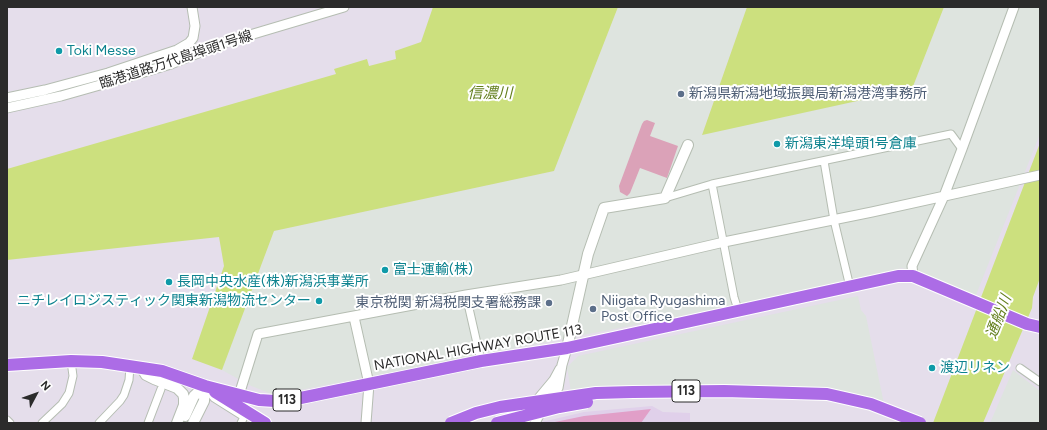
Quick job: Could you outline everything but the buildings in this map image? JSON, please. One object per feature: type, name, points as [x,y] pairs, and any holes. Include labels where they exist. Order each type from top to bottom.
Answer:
[{"type":"highway","name":"NATIONAL HIGHWAY ROUTE 113","points":[[7,364],[102,362],[135,366],[162,371],[205,386],[259,400],[286,401],[481,361],[567,348],[898,276],[913,276],[1027,324],[1040,327]]},
{"type":"highway","name":"113","points":[[205,386],[265,423]]},
{"type":"highway","name":"113","points":[[451,423],[476,413],[500,407],[596,393],[724,391],[827,394],[871,404],[920,423]]},
{"type":"highway","name":"113","points":[[497,423],[560,407],[598,400],[632,397],[723,396],[813,398],[828,400],[869,410],[902,423]]},
{"type":"main road","points":[[567,348],[588,254],[604,208],[665,198],[688,145]]},
{"type":"main road","points":[[135,366],[146,375],[177,388],[183,394],[184,405],[177,423]]},
{"type":"main road","points":[[182,423],[194,396],[205,386]]},
{"type":"main road","points":[[194,423],[204,401],[205,386]]},
{"type":"street","name":"臨港道路万代島埠頭1号線","points":[[7,98],[108,73],[177,50],[190,43],[193,38],[195,26],[192,7]]},
{"type":"street","points":[[310,16],[313,7]]},
{"type":"street","name":"臨港道路万代島埠頭1号線","points":[[7,108],[61,96],[121,79],[171,64],[216,45],[344,7]]},
{"type":"street","points":[[913,276],[912,266],[944,196],[1014,7]]},
{"type":"street","points":[[193,38],[202,44],[216,45]]},
{"type":"street","points":[[665,198],[712,184],[951,134],[962,149]]},
{"type":"street","points":[[824,161],[834,220],[850,287]]},
{"type":"street","points":[[239,395],[258,334],[466,295],[561,280],[724,242],[834,220],[1040,175]]},
{"type":"street","points":[[712,184],[734,297],[738,310]]},
{"type":"street","points":[[466,295],[481,361]]},
{"type":"street","points":[[354,317],[369,384],[366,423]]},
{"type":"street","points":[[535,423],[544,405],[558,388],[567,348]]},
{"type":"street","points":[[42,423],[62,404],[69,393],[72,383],[71,362]]},
{"type":"street","points":[[531,423],[532,412],[539,398],[554,380],[562,365]]},
{"type":"street","points":[[99,423],[124,395],[135,366]]},
{"type":"street","points":[[1020,368],[1040,382]]},
{"type":"street","points":[[205,386],[214,398],[242,420],[255,423]]},
{"type":"street","points":[[148,423],[161,389]]},
{"type":"street","points":[[7,420],[10,423]]},
{"type":"shaded area","points":[[618,7],[747,7],[702,134],[912,89],[944,7],[1040,7],[1040,134],[976,295],[902,268],[743,304],[274,395],[249,385],[222,370],[274,231],[554,171]]},
{"type":"shaded area","points":[[647,120],[655,123],[650,136],[678,146],[667,178],[640,168],[630,193],[627,196],[620,192],[619,186],[642,124]]},
{"type":"shaded area","points":[[858,296],[861,310],[866,316],[884,404],[836,390],[809,387],[649,385],[571,392],[567,367],[578,356]]},
{"type":"shaded area","points":[[1013,370],[1040,391],[1040,423],[990,423]]},
{"type":"shaded area","points":[[652,406],[663,412],[690,413],[690,423],[538,423],[584,412]]},
{"type":"shaded area","points":[[651,409],[641,423],[550,423],[584,416]]},
{"type":"water","name":"信濃川","points":[[433,7],[618,7],[554,171],[274,231],[222,370],[192,359],[224,266],[219,237],[7,260],[7,169],[336,74],[334,69],[367,59],[369,66],[396,59],[395,51],[421,42]]},
{"type":"water","points":[[747,7],[944,7],[912,89],[702,135]]},
{"type":"water","name":"通船川","points":[[1040,143],[1040,278],[1033,297],[1032,308],[983,423],[933,423]]},
{"type":"place","name":"Toki Messe","points":[[59,51]]},
{"type":"place","name":"新潟県新潟地域振興局新潟港湾事務所","points":[[681,94]]},
{"type":"place","name":"新潟東洋埠頭1号倉庫","points":[[777,144]]},
{"type":"place","name":"富士運輸(株)","points":[[385,270]]},
{"type":"place","name":"長岡中央水産(株)新潟浜事業所","points":[[169,282]]},
{"type":"place","name":"ニチレイロジスティック関東新潟物流センター","points":[[319,301]]},
{"type":"place","name":"東京税関 新潟税関支署総務課","points":[[549,303]]},
{"type":"place","name":"Niigata Ryugashima Post Office","points":[[593,309]]},
{"type":"place","name":"渡辺リネン","points":[[932,368]]}]
